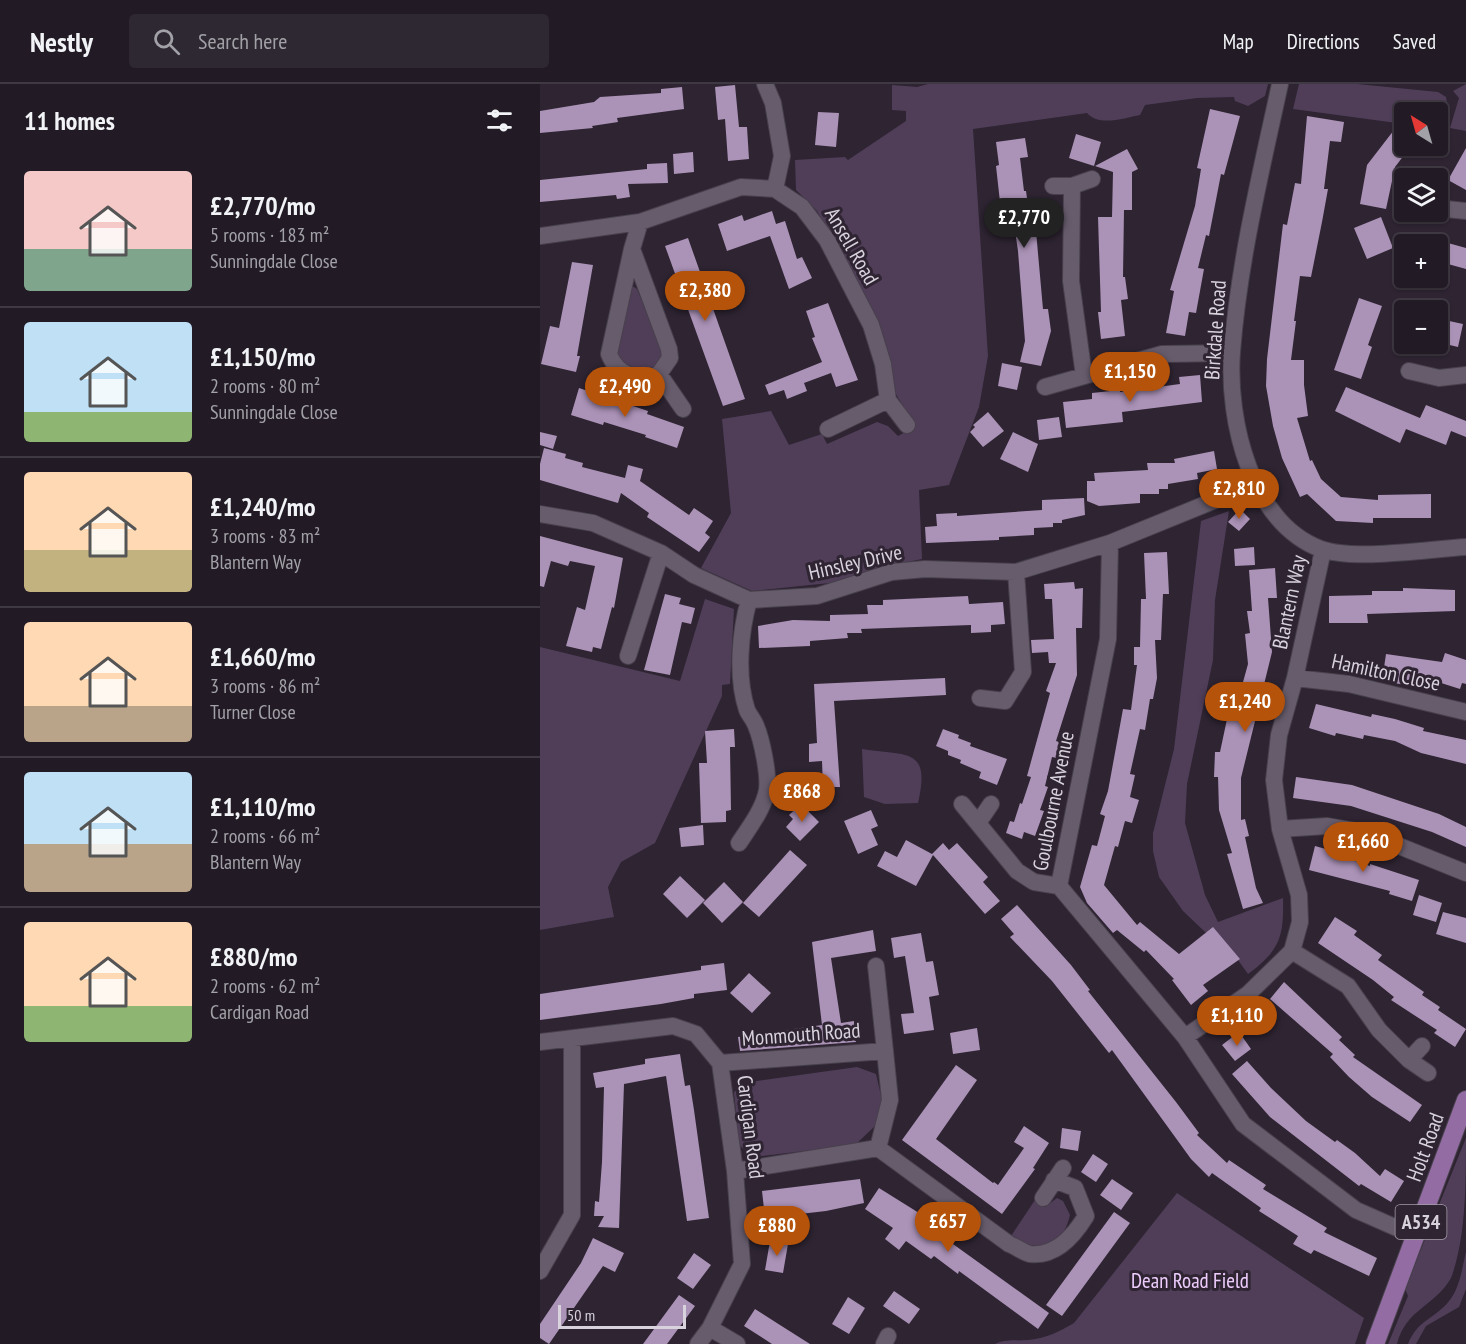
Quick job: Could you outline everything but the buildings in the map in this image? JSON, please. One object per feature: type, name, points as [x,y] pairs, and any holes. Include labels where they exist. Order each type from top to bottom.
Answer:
[{"type":"main road","name":"Holt Road","points":[[1375,1344],[1466,1100]]},
{"type":"street","points":[[540,236],[640,222],[741,187],[775,189],[782,156],[773,103],[765,84]]},
{"type":"street","name":"Birkdale Road","points":[[1280,84],[1247,236],[1232,353],[1233,403],[1242,445],[1255,484],[1270,510],[1291,534],[1323,550],[1354,553],[1466,547]]},
{"type":"street","points":[[1053,186],[1072,186],[1092,178]]},
{"type":"street","points":[[1072,186],[1071,281],[1083,376]]},
{"type":"street","name":"Ansell Road","points":[[775,189],[802,207],[827,240],[871,325],[883,364],[888,400]]},
{"type":"street","points":[[1448,209],[1466,211]]},
{"type":"street","points":[[632,249],[669,349],[670,358],[659,374],[649,378],[639,378],[617,369],[609,354],[632,249],[640,222]]},
{"type":"street","points":[[1046,387],[1162,354],[1232,353]]},
{"type":"street","points":[[1409,370],[1439,378],[1466,375]]},
{"type":"street","points":[[659,374],[683,409]]},
{"type":"street","points":[[828,429],[888,400],[907,424]]},
{"type":"street","name":"Hinsley Drive","points":[[540,514],[593,523],[661,553],[694,575],[749,600],[817,596],[892,572],[926,569],[1016,572],[1110,543],[1255,484]]},
{"type":"street","name":"Goulbourne Avenue","points":[[1110,543],[1108,639],[1059,886],[1185,1037],[1243,1124],[1356,1210],[1415,1236]]},
{"type":"street","name":"Blantern Way","points":[[1292,951],[1300,922],[1299,895],[1280,829],[1274,780],[1279,735],[1295,678],[1323,550]]},
{"type":"street","points":[[628,656],[661,553]]},
{"type":"street","points":[[980,698],[1005,700],[1023,672],[1016,572]]},
{"type":"street","points":[[739,843],[755,819],[767,790],[763,751],[756,726],[747,710],[740,660],[743,623],[749,600]]},
{"type":"street","name":"Hamilton Close","points":[[1295,678],[1349,684],[1466,712]]},
{"type":"street","points":[[962,804],[1017,872],[1034,882],[1059,886]]},
{"type":"street","points":[[978,823],[991,804]]},
{"type":"street","points":[[1280,829],[1327,826],[1367,833],[1466,873]]},
{"type":"street","points":[[1185,1037],[1248,994],[1292,951],[1348,986],[1379,1030],[1409,1060],[1428,1073]]},
{"type":"street","name":"Monmouth Road","points":[[876,967],[890,1100],[878,1148]]},
{"type":"street","name":"Cardigan Road","points":[[540,1042],[572,1040],[612,1032],[673,1026],[696,1034],[720,1063],[735,1171],[742,1263],[710,1328],[698,1344]]},
{"type":"street","points":[[540,1271],[572,1215],[572,1040]]},
{"type":"street","points":[[1409,1060],[1422,1046]]},
{"type":"street","name":"Monmouth Road","points":[[720,1063],[885,1051]]},
{"type":"street","points":[[735,1171],[878,1148],[1009,1244],[1030,1254],[1053,1249],[1074,1236],[1086,1216],[1075,1188],[1059,1174],[1043,1198]]},
{"type":"street","points":[[710,1328],[736,1344]]},
{"type":"green space","points":[[928,84],[1268,84],[1265,96],[1248,106],[1235,101],[1234,97],[1197,98],[1145,105],[1140,115],[1120,119],[1098,120],[1087,113],[973,129],[988,356],[979,407],[949,485],[919,490],[922,559],[872,569],[839,582],[752,591],[701,568],[731,513],[722,419],[771,411],[789,445],[822,434],[827,444],[877,422],[888,426],[898,436],[915,427],[896,394],[884,340],[867,303],[817,211],[796,190],[795,160],[845,157],[848,160],[906,121],[906,111],[892,110],[892,85],[917,87]]},
{"type":"green space","points":[[1299,84],[1357,84],[1438,92],[1446,97],[1447,102],[1394,102],[1394,123],[1293,109]]},
{"type":"green space","points":[[1466,84],[1466,131],[1450,128],[1459,98],[1453,91]]},
{"type":"green space","points":[[631,285],[637,289],[664,352],[657,367],[644,374],[625,368],[616,356]]},
{"type":"green space","points":[[1229,511],[1215,600],[1213,660],[1187,784],[1185,823],[1205,895],[1218,922],[1283,898],[1281,933],[1278,942],[1267,957],[1248,974],[1233,953],[1204,931],[1183,911],[1159,877],[1153,851],[1153,833],[1174,749],[1201,521]]},
{"type":"green space","points":[[705,599],[734,609],[730,684],[722,685],[722,696],[655,843],[621,862],[608,887],[614,917],[540,930],[540,647],[680,681]]},
{"type":"green space","points":[[862,749],[903,754],[918,763],[921,785],[918,803],[885,804],[864,797]]},
{"type":"green space","points":[[857,1067],[876,1074],[882,1100],[875,1126],[855,1145],[753,1157],[739,1145],[734,1092],[750,1082]]},
{"type":"green space","points":[[1466,1138],[1462,1228],[1460,1246],[1451,1278],[1437,1295],[1407,1323],[1397,1344],[1388,1344],[1408,1296],[1405,1289]]},
{"type":"green space","name":"Dean Road Field","points":[[1177,1193],[1364,1318],[1355,1344],[995,1344],[1040,1338],[1074,1323]]},
{"type":"green space","points":[[1057,1198],[1063,1201],[1070,1215],[1066,1227],[1055,1241],[1029,1245],[1009,1239],[1035,1200],[1045,1207]]},
{"type":"green space","points":[[1466,1252],[1466,1289],[1459,1307],[1426,1326],[1416,1344],[1408,1344],[1417,1329],[1444,1307],[1453,1296]]}]
